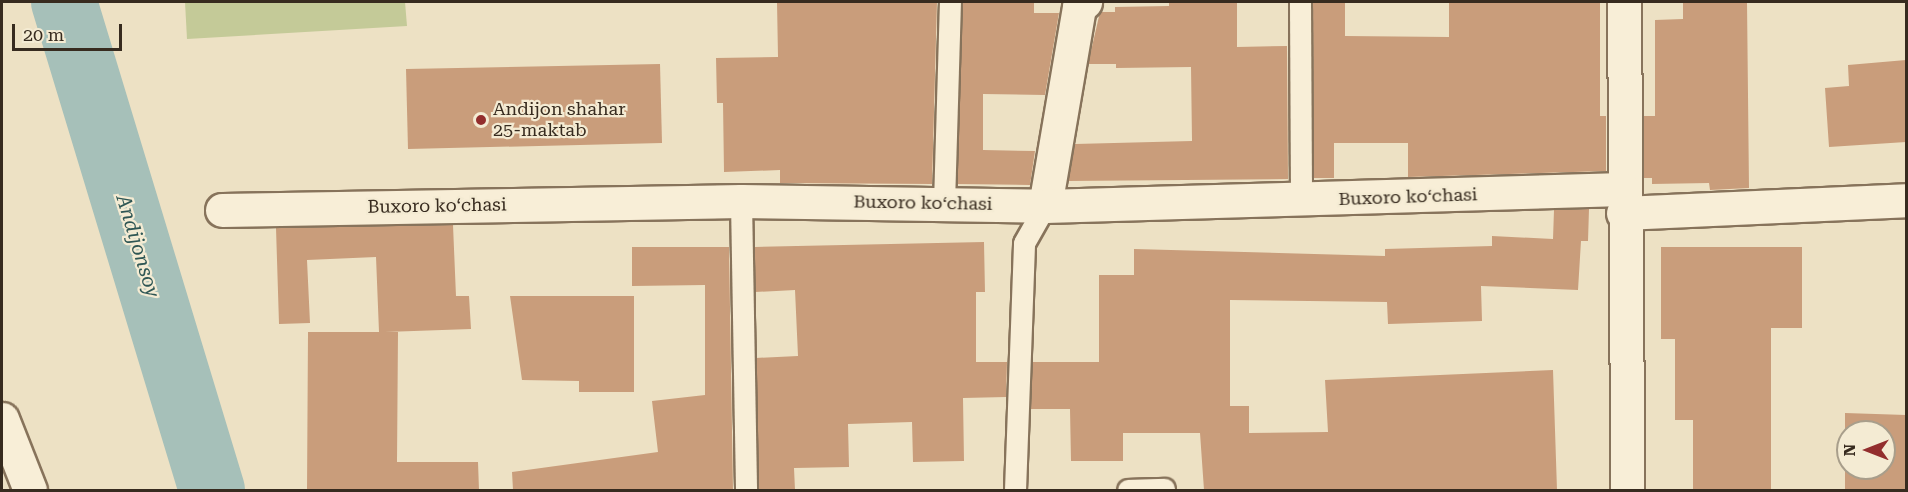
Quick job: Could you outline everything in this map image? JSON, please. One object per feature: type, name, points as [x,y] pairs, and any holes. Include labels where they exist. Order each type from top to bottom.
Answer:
[{"type":"street","points":[[1044,206],[1079,7],[1084,2]]},
{"type":"street","points":[[1624,2],[1623,201],[1627,490]]},
{"type":"street","name":"Buxoro koʻchasi","points":[[222,210],[741,201],[944,202],[1044,206],[1301,201],[1906,200]]},
{"type":"street","points":[[2,419],[30,490]]},
{"type":"lane","points":[[944,202],[950,2]]},
{"type":"lane","points":[[1300,2],[1301,201]]},
{"type":"lane","points":[[741,201],[746,490]]},
{"type":"lane","points":[[1015,490],[1024,243],[1044,206]]},
{"type":"lane","points":[[1128,490],[1164,489]]},
{"type":"green space","points":[[185,2],[405,2],[407,26],[187,39]]},
{"type":"building","points":[[777,2],[937,2],[932,184],[780,183],[780,170],[724,172],[723,103],[717,103],[716,58],[778,57]]},
{"type":"building","points":[[963,2],[1034,2],[1034,13],[1059,13],[1045,95],[983,94],[983,150],[1035,151],[1030,185],[957,184]]},
{"type":"building","points":[[1169,2],[1237,2],[1237,47],[1287,46],[1288,179],[1068,181],[1075,144],[1192,141],[1191,67],[1116,68],[1116,64],[1088,64],[1100,12],[1115,12],[1115,7],[1169,6]]},
{"type":"building","points":[[1313,2],[1345,2],[1345,36],[1449,37],[1449,2],[1600,2],[1600,116],[1606,116],[1606,171],[1408,177],[1408,143],[1334,143],[1334,178],[1314,178]]},
{"type":"building","points":[[1683,2],[1747,2],[1749,188],[1710,190],[1709,183],[1652,184],[1652,178],[1644,178],[1643,116],[1655,116],[1655,20],[1683,19]]},
{"type":"building","points":[[1906,60],[1906,142],[1829,147],[1825,88],[1849,86],[1848,65]]},
{"type":"building","points":[[660,64],[662,143],[408,149],[406,69]]},
{"type":"building","points":[[1589,209],[1588,241],[1581,241],[1578,290],[1481,286],[1482,321],[1388,324],[1387,302],[1230,300],[1230,406],[1249,406],[1249,433],[1328,432],[1325,380],[1553,370],[1557,490],[1204,490],[1200,433],[1123,433],[1123,461],[1071,461],[1070,409],[1031,409],[1032,362],[1099,362],[1099,275],[1134,275],[1134,249],[1385,256],[1385,249],[1492,246],[1492,236],[1553,239],[1554,210]]},
{"type":"building","points":[[453,225],[456,296],[469,296],[471,329],[385,332],[398,332],[397,462],[478,462],[479,490],[307,490],[308,332],[379,332],[376,257],[307,260],[310,323],[279,324],[276,228]]},
{"type":"building","points":[[984,242],[985,292],[976,292],[976,362],[1007,362],[1006,397],[963,398],[964,461],[913,462],[912,422],[848,424],[849,467],[794,468],[795,490],[759,490],[756,358],[798,356],[795,290],[755,292],[755,247]]},
{"type":"building","points":[[632,247],[729,247],[733,490],[513,490],[512,472],[658,452],[652,401],[705,395],[705,285],[632,286]]},
{"type":"building","points":[[1661,247],[1802,247],[1802,328],[1771,328],[1771,490],[1693,490],[1693,420],[1675,420],[1675,339],[1661,339]]},
{"type":"building","points":[[510,296],[634,296],[634,392],[579,392],[579,381],[522,380]]},
{"type":"building","points":[[1845,413],[1906,415],[1906,490],[1845,490],[1845,480],[1896,480],[1896,420],[1845,420]]},
{"type":"waterway","name":"Andijonsoy","points":[[64,2],[212,490]]},
{"type":"place","name":"Andijon shahar 25-maktab","points":[[481,120]]}]
